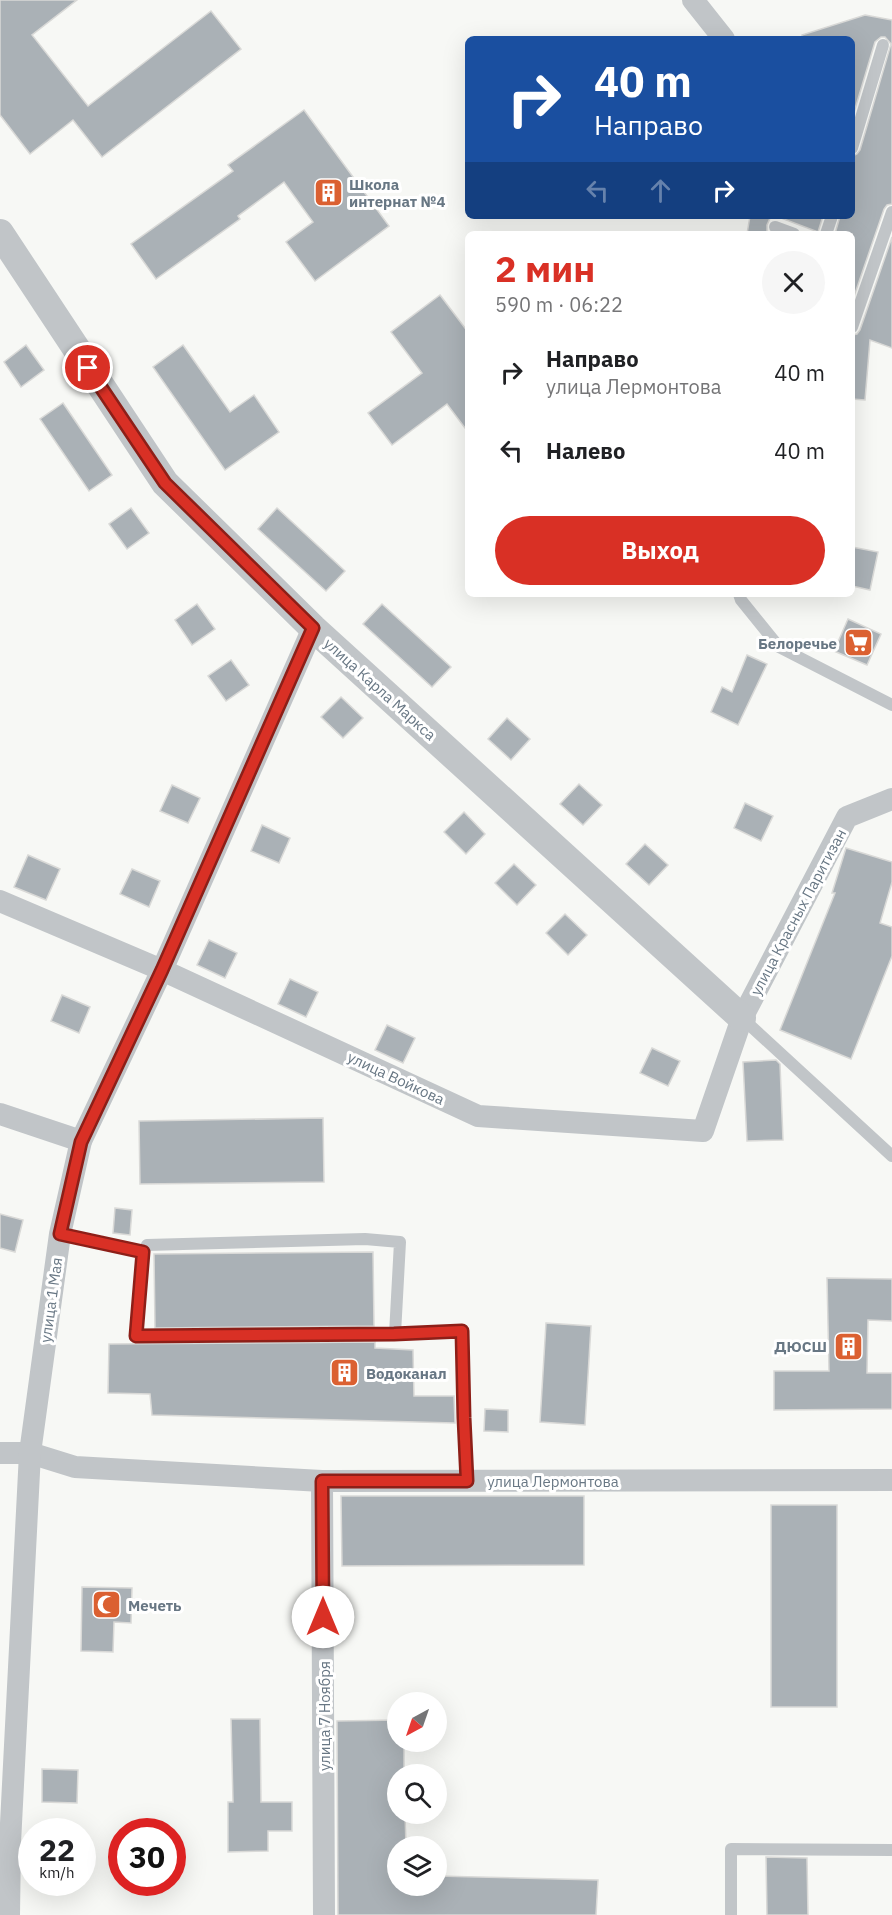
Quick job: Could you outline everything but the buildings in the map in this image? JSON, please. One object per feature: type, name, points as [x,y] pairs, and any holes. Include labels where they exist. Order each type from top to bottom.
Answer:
[{"type":"street","points":[[693,0],[722,36]]},
{"type":"street","name":"улица Карла Маркса","points":[[0,233],[165,483],[313,628],[742,1018]]},
{"type":"street","name":"улица 1 Мая","points":[[9,1915],[5,1843],[30,1453],[60,1234],[81,1142],[162,970],[313,628]]},
{"type":"street","name":"улица Красных Паритизан","points":[[742,1018],[847,818],[892,799]]},
{"type":"street","name":"улица Войкова","points":[[0,901],[162,970],[478,1116],[703,1131],[742,1018]]},
{"type":"street","points":[[0,1114],[81,1142]]},
{"type":"street","name":"улица Лермонтова","points":[[0,1453],[30,1453],[75,1467],[322,1481],[892,1480]]},
{"type":"street","name":"улица 7 Ноября","points":[[322,1481],[324,1915]]},
{"type":"lane","points":[[855,138],[883,45]]},
{"type":"lane","points":[[855,318],[892,212]]},
{"type":"lane","points":[[740,597],[779,647],[892,705]]},
{"type":"lane","points":[[742,1018],[892,1156]]},
{"type":"lane","points":[[60,1234],[143,1252]]},
{"type":"lane","points":[[394,1334],[400,1242],[365,1239],[147,1245],[143,1252],[136,1336],[394,1334],[462,1331],[467,1481]]},
{"type":"lane","points":[[731,1915],[731,1849],[892,1850]]},
{"type":"place","name":"Школа интернат №4","points":[[328,193]]},
{"type":"place","name":"Белоречье","points":[[858,643]]},
{"type":"place","name":"ДЮСШ","points":[[848,1346]]},
{"type":"place","name":"Водоканал","points":[[345,1373]]},
{"type":"place","name":"Мечеть","points":[[107,1605]]},
{"type":"route","points":[[88,368],[165,483],[313,628],[162,970],[81,1142],[60,1234],[143,1252],[136,1336],[394,1334],[462,1331],[467,1481],[322,1481],[323,1617]]}]
